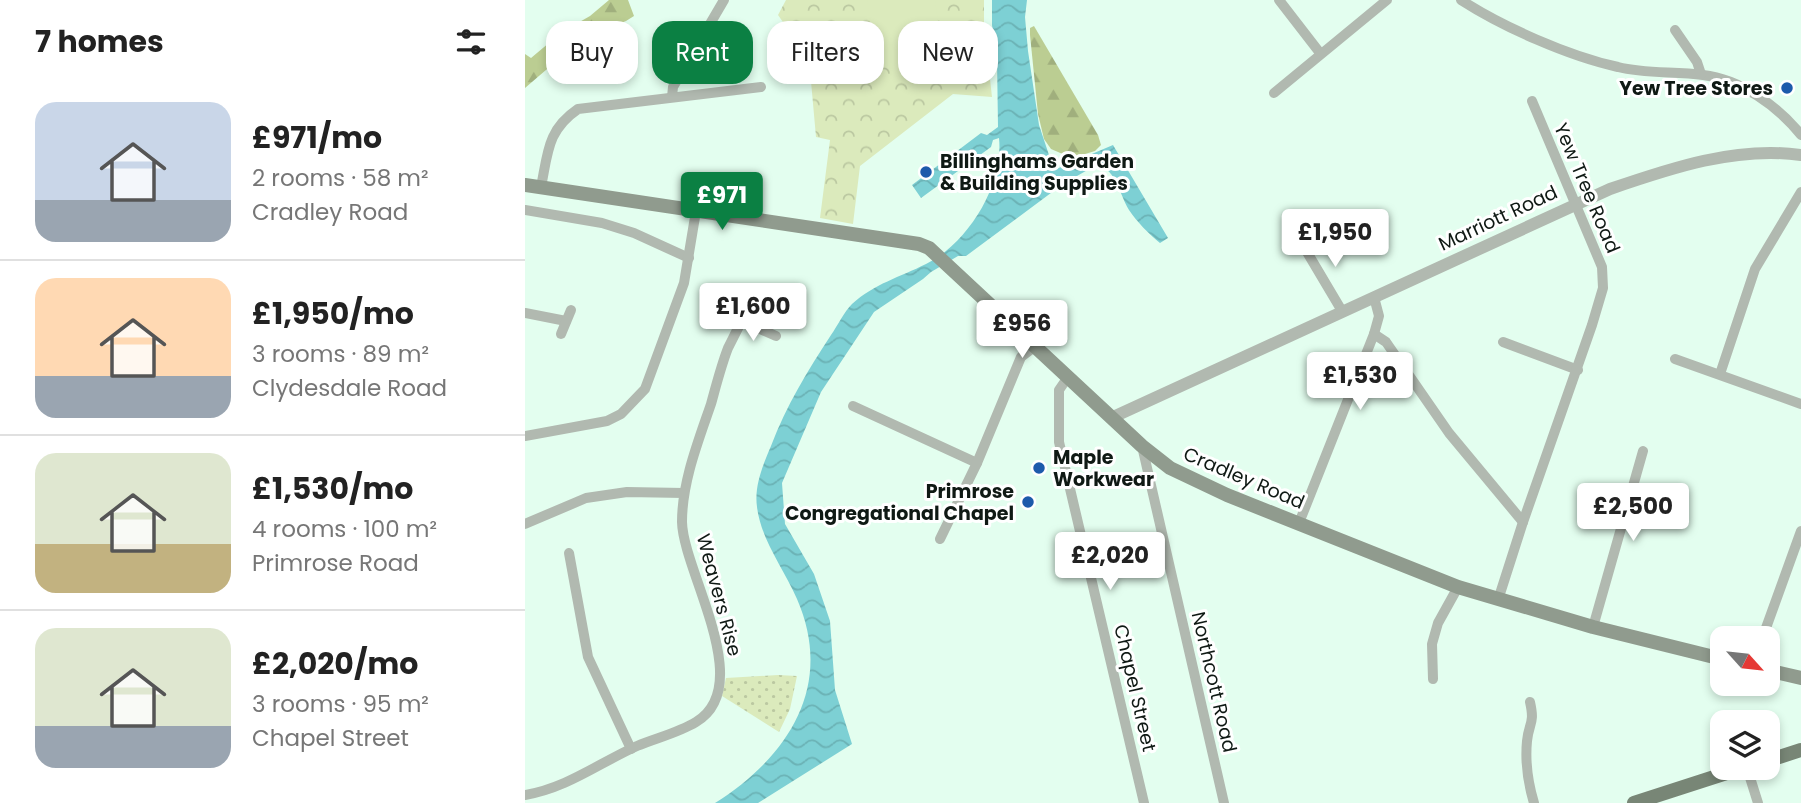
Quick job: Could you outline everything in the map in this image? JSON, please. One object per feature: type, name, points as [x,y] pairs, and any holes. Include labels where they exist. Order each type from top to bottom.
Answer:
[{"type":"main road","name":"Cradley Road","points":[[525,185],[919,244],[933,251],[1111,418],[1170,468],[1227,495],[1458,587],[1710,656]]},
{"type":"main road","points":[[1780,673],[1801,678]]},
{"type":"main road","points":[[1780,757],[1801,750]]},
{"type":"main road","points":[[1634,803],[1710,779]]},
{"type":"street","points":[[672,97],[673,87],[724,0]]},
{"type":"street","points":[[1279,0],[1321,52]]},
{"type":"street","points":[[1274,93],[1387,0]]},
{"type":"street","points":[[1461,0],[1477,4],[1549,44],[1596,62],[1620,68],[1702,74],[1719,78],[1746,90],[1779,112],[1801,135]]},
{"type":"street","points":[[1675,30],[1702,74]]},
{"type":"street","points":[[541,187],[551,141],[557,127],[578,109],[761,87]]},
{"type":"street","name":"Yew Tree Road","points":[[1498,600],[1578,370],[1603,288],[1602,267],[1532,101]]},
{"type":"street","name":"Marriott Road","points":[[1111,418],[1575,204],[1654,174],[1718,158],[1744,154],[1801,155]]},
{"type":"street","points":[[1720,374],[1755,269],[1801,192]]},
{"type":"street","points":[[525,210],[602,223],[634,233],[689,258]]},
{"type":"street","points":[[525,436],[607,421],[621,415],[645,389],[684,283],[697,211]]},
{"type":"street","points":[[1301,242],[1342,311]]},
{"type":"street","points":[[1299,523],[1380,316],[1374,297]]},
{"type":"street","name":"Weavers Rise","points":[[525,795],[559,787],[631,749],[696,722],[706,714],[713,703],[720,678],[714,632],[686,545],[682,525],[684,493],[728,349],[751,300]]},
{"type":"street","points":[[561,334],[571,310]]},
{"type":"street","points":[[525,313],[566,321]]},
{"type":"street","points":[[742,321],[776,336]]},
{"type":"street","points":[[1374,334],[1386,342],[1449,433],[1523,522]]},
{"type":"street","points":[[1503,342],[1578,370]]},
{"type":"street","points":[[940,539],[977,463],[1021,357],[1034,347]]},
{"type":"street","points":[[1675,359],[1801,404]]},
{"type":"street","name":"Chapel Street","points":[[1068,377],[1059,390],[1059,442],[1144,803]]},
{"type":"street","points":[[853,406],[977,463]]},
{"type":"street","name":"Northcott Road","points":[[1142,446],[1224,803]]},
{"type":"street","points":[[1593,626],[1643,451]]},
{"type":"street","points":[[525,524],[586,498],[627,492],[684,493]]},
{"type":"street","points":[[1767,626],[1800,538]]},
{"type":"street","points":[[569,553],[588,657],[631,749]]},
{"type":"street","points":[[1433,679],[1432,644],[1438,623],[1458,587]]},
{"type":"street","points":[[1530,702],[1534,718],[1527,737],[1525,762],[1534,803]]},
{"type":"street","points":[[1749,780],[1758,803]]},
{"type":"green space","points":[[609,0],[628,0],[634,16],[626,21],[581,21]]},
{"type":"green space","points":[[786,0],[984,0],[984,21],[898,21],[898,84],[991,84],[992,97],[953,94],[860,166],[853,224],[820,218],[830,140],[816,137],[811,84],[884,84],[884,21],[782,21],[778,15]]},
{"type":"green space","points":[[867,0],[935,0],[938,21],[898,21],[898,63],[884,65],[884,21],[870,21]]},
{"type":"green space","points":[[1034,26],[1098,135],[1101,145],[1095,151],[1072,158],[1051,149],[1044,139],[1038,114],[1030,35],[1030,28]]},
{"type":"green space","points":[[546,45],[546,70],[525,88],[525,54],[531,58]]},
{"type":"green space","points":[[797,676],[790,709],[779,732],[722,696],[726,678]]},
{"type":"water","points":[[992,0],[1027,0],[1025,17],[1028,51],[1039,125],[1054,170],[1113,145],[1168,238],[1160,243],[1143,228],[1129,210],[1114,178],[1098,164],[1063,184],[966,256],[958,256],[931,272],[874,312],[821,392],[782,483],[785,524],[814,574],[830,621],[835,690],[852,744],[758,803],[715,803],[741,785],[764,764],[783,741],[798,716],[807,690],[810,661],[807,631],[797,599],[768,543],[759,519],[757,491],[762,468],[798,389],[849,307],[869,291],[941,254],[956,242],[980,211],[996,175],[999,138],[993,140],[991,147],[921,198],[912,185],[981,133],[987,135],[998,127],[998,21],[992,21]]},
{"type":"place","name":"Yew Tree Stores","points":[[1787,88]]},
{"type":"place","name":"Billinghams Garden & Building Supplies","points":[[926,172]]},
{"type":"place","name":"Maple Workwear","points":[[1039,468]]},
{"type":"place","name":"Primrose Congregational Chapel","points":[[1028,502]]}]
